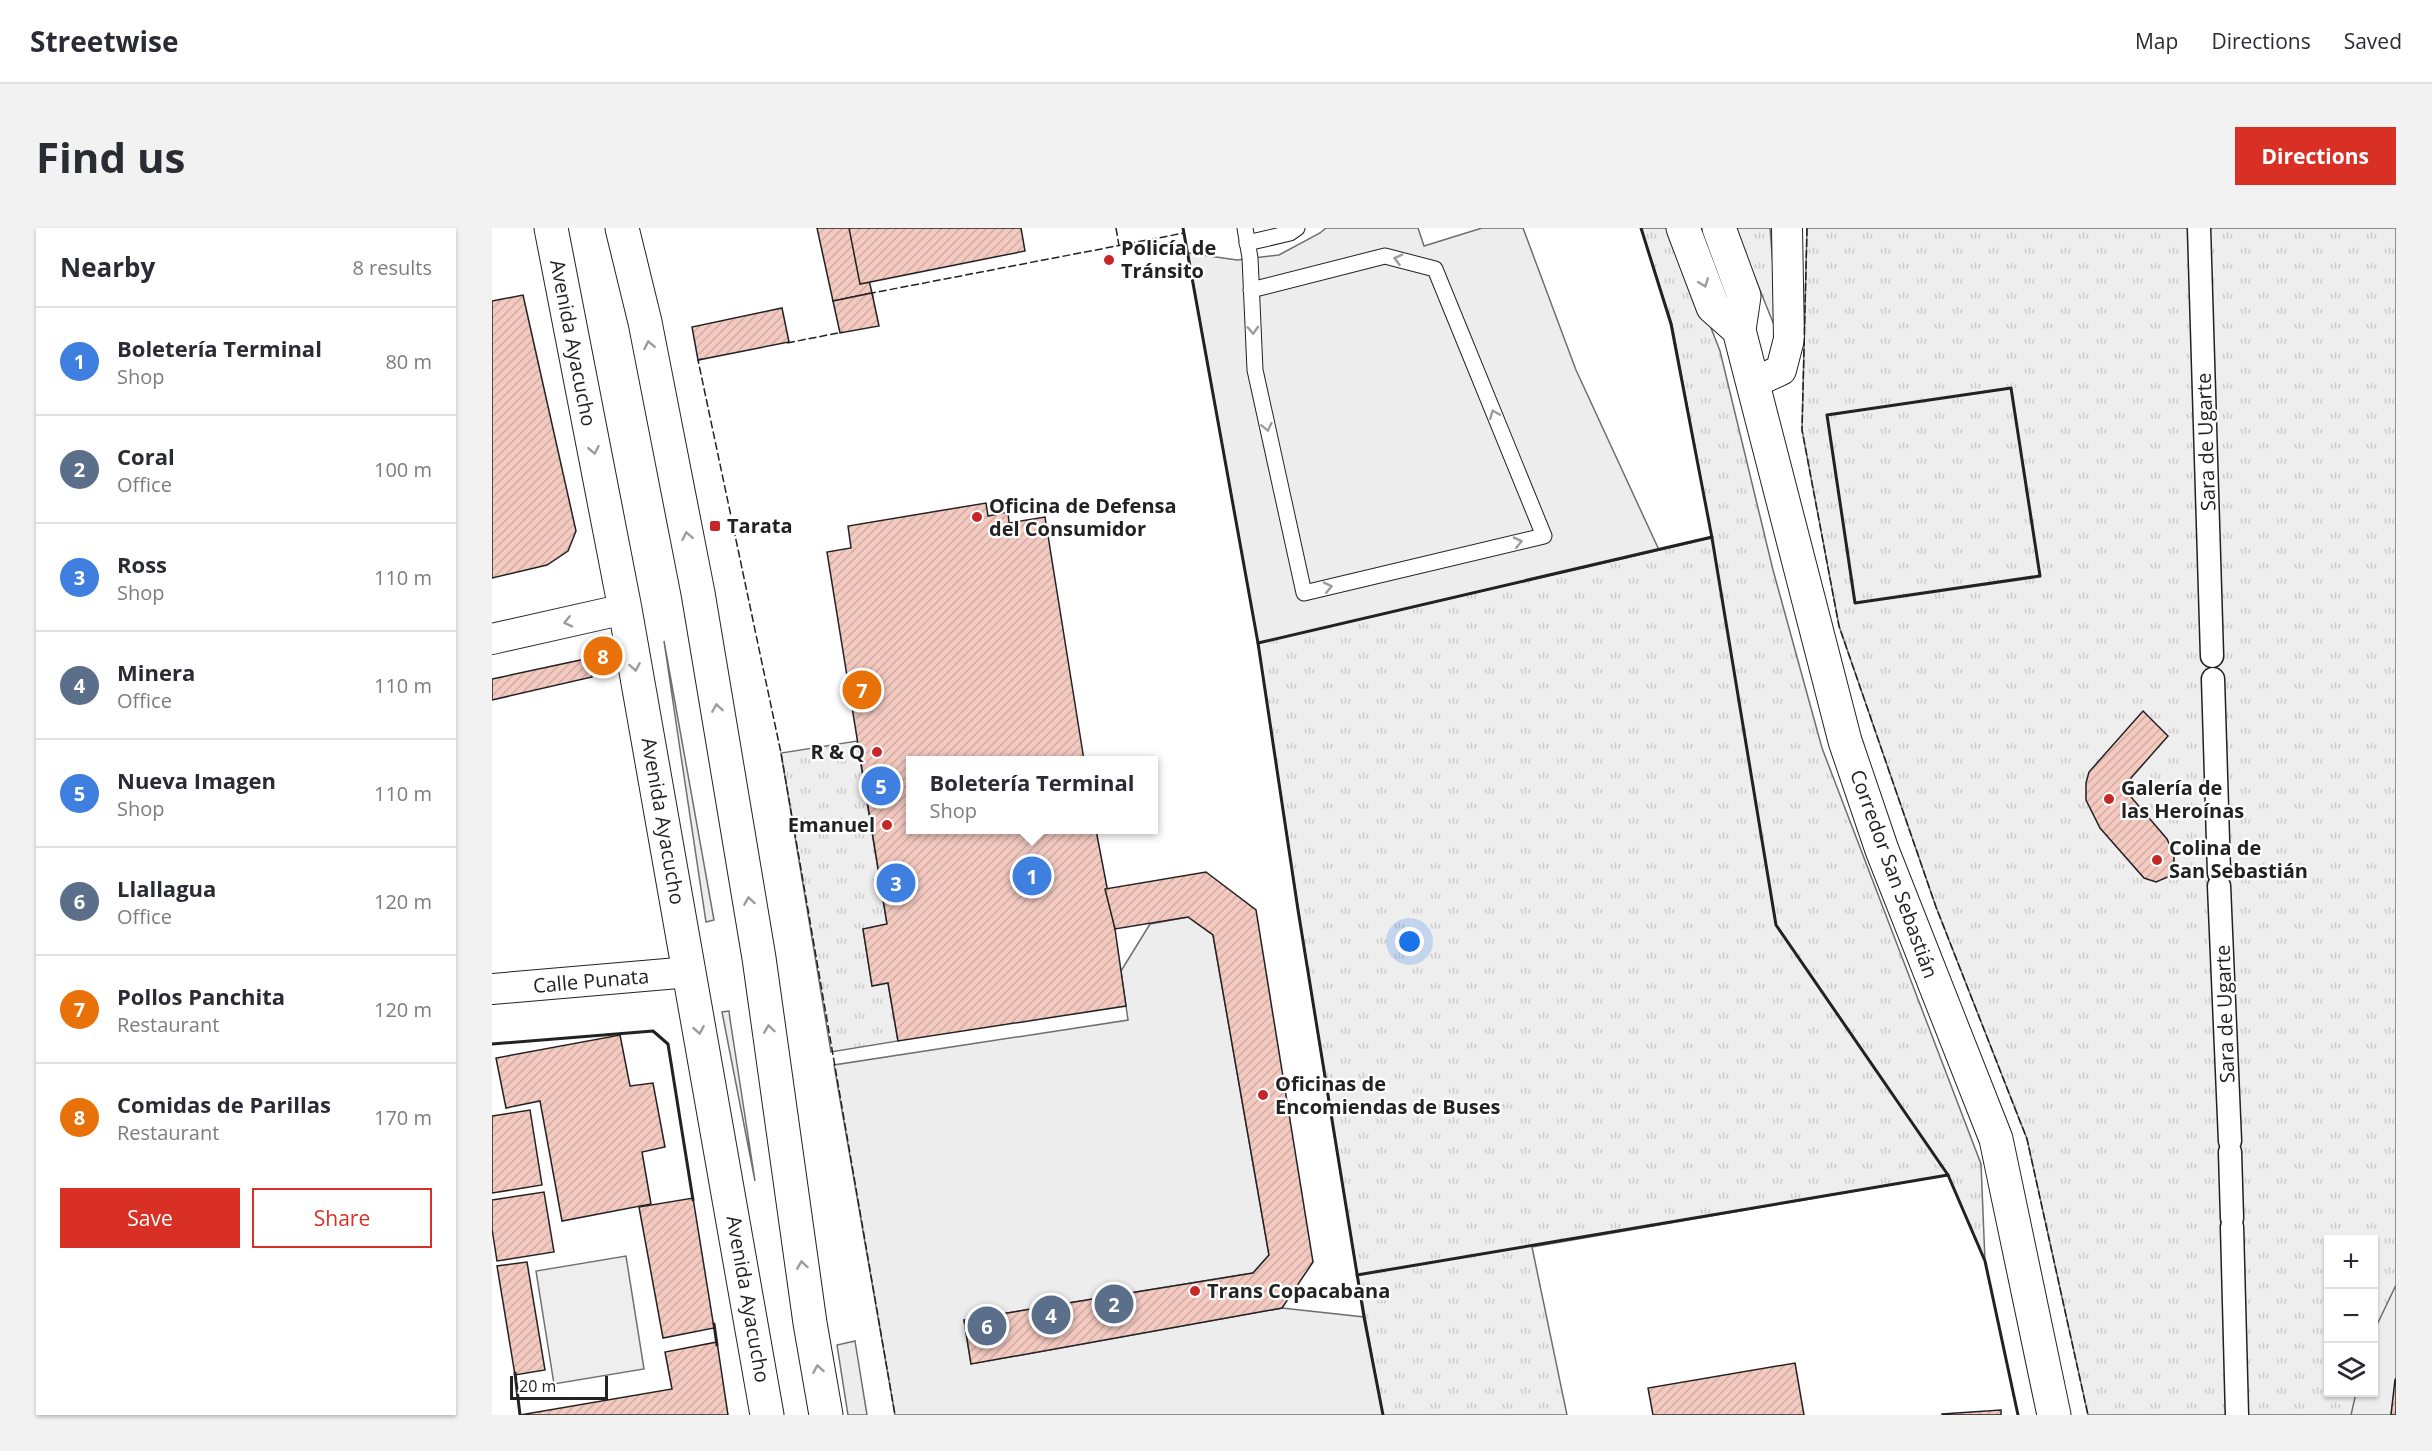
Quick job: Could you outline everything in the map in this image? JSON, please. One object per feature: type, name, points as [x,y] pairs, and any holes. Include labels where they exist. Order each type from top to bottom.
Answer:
[{"type":"main road","name":"Avenida Ayacucho","points":[[551,228],[625,609],[767,1415]]},
{"type":"main road","points":[[622,228],[645,322],[700,604],[759,958],[810,1323],[826,1415]]},
{"type":"main road","points":[[1683,228],[1713,307],[1739,330]]},
{"type":"main road","name":"Corredor San Sebastián","points":[[1719,228],[1744,296],[1739,330],[1845,741],[1882,850],[1996,1139],[2054,1415]]},
{"type":"street","points":[[1753,383],[1781,370],[1789,339],[1787,228]]},
{"type":"street","name":"Sara de Ugarte","points":[[2199,228],[2212,656]]},
{"type":"street","points":[[492,639],[625,609]]},
{"type":"street","name":"Sara de Ugarte","points":[[2213,679],[2237,1415]]},
{"type":"street","name":"Calle Punata","points":[[492,989],[690,972]]},
{"type":"lane","points":[[1251,290],[1385,256],[1435,269],[1544,536],[1304,593],[1255,370],[1246,236],[1290,233],[1297,228]]},
{"type":"green space","points":[[1641,228],[1672,228],[1720,351],[1773,570],[1822,748],[1981,1164],[1985,1261],[1948,1175],[1532,1247],[1567,1415],[1383,1415],[1333,1126],[1258,643],[1712,538],[1672,324]]},
{"type":"green space","points":[[1735,228],[1770,228],[1774,277],[1774,325]]},
{"type":"green space","name":"Colina de San Sebastián","points":[[1807,228],[2396,228],[2396,1415],[2088,1415],[2027,1139],[1936,907],[1839,626],[1802,430]]},
{"type":"green space","points":[[857,741],[887,924],[863,929],[872,985],[888,983],[898,1041],[831,1052],[781,753]]},
{"type":"green space","points":[[626,1256],[644,1369],[554,1384],[536,1271]]},
{"type":"shaded area","points":[[1326,228],[1418,228],[1424,246],[1482,228],[1523,228],[1576,370],[1659,550],[1258,643],[1188,253],[1237,260],[1279,255]]},
{"type":"shaded area","points":[[664,641],[714,920],[706,922],[681,756]]},
{"type":"shaded area","points":[[1188,917],[1213,935],[1269,1255],[1253,1273],[964,1320],[971,1364],[1282,1308],[1364,1317],[1383,1415],[895,1415],[834,1065],[1128,1020],[1121,971],[1150,924]]},
{"type":"shaded area","points":[[729,1011],[730,1019],[755,1181],[722,1012]]},
{"type":"shaded area","points":[[2396,1285],[2396,1378],[2391,1415],[2351,1415],[2355,1397],[2378,1397],[2378,1323]]},
{"type":"shaded area","points":[[855,1341],[867,1415],[848,1415],[837,1345]]},
{"type":"building","points":[[817,228],[857,228],[872,293],[833,301]]},
{"type":"building","points":[[849,228],[1021,228],[1025,251],[860,284]]},
{"type":"building","points":[[872,293],[879,326],[840,333],[833,301]]},
{"type":"building","points":[[523,295],[576,531],[568,551],[547,565],[492,578],[492,301]]},
{"type":"building","points":[[782,308],[789,342],[698,360],[692,327]]},
{"type":"building","points":[[986,503],[988,516],[1008,512],[1009,523],[1045,517],[1083,756],[906,756],[906,834],[1097,834],[1115,929],[1126,1006],[898,1041],[888,983],[872,986],[863,929],[887,924],[827,552],[851,548],[848,526]]},
{"type":"building","points":[[590,658],[592,677],[492,700],[492,679]]},
{"type":"building","name":"Galería de las Heroínas","points":[[2143,711],[2168,736],[2131,778],[2129,789],[2131,797],[2167,839],[2174,855],[2174,869],[2168,877],[2156,882],[2144,878],[2100,828],[2086,800],[2086,783],[2089,772]]},
{"type":"building","name":"Oficinas de Encomiendas de Buses","points":[[1206,872],[1256,910],[1313,1262],[1282,1308],[971,1364],[964,1320],[1253,1273],[1269,1255],[1213,935],[1188,917],[1115,929],[1105,889]]},
{"type":"building","points":[[620,1035],[630,1086],[653,1083],[665,1147],[642,1152],[651,1204],[562,1221],[540,1101],[506,1108],[496,1058]]},
{"type":"building","points":[[530,1110],[542,1185],[492,1193],[492,1116]]},
{"type":"building","points":[[544,1192],[554,1252],[497,1261],[492,1229],[492,1200]]},
{"type":"building","points":[[693,1198],[714,1328],[663,1338],[639,1207]]},
{"type":"building","points":[[527,1262],[545,1370],[515,1375],[497,1266]]},
{"type":"building","points":[[717,1342],[728,1415],[520,1415],[672,1389],[665,1352]]},
{"type":"building","points":[[1795,1363],[1804,1415],[1653,1415],[1648,1388]]},
{"type":"building","points":[[2396,1378],[2396,1415],[2391,1415],[2395,1380]]},
{"type":"building","points":[[2001,1410],[2001,1415],[1942,1415],[1942,1414]]},
{"type":"fence","points":[[1116,228],[1119,246]]},
{"type":"fence","points":[[1807,228],[1802,430],[1839,626],[1936,907],[2027,1139],[2088,1415]]},
{"type":"fence","points":[[873,297],[872,293],[1184,233],[1258,643],[1298,910],[1364,1317],[1383,1415]]},
{"type":"fence","points":[[787,343],[843,332]]},
{"type":"fence","points":[[702,359],[698,360],[781,753],[895,1415]]},
{"type":"wall","points":[[1183,228],[1258,643],[1298,910],[1364,1317],[1383,1415]]},
{"type":"wall","points":[[1641,228],[1671,324],[1712,538],[1776,925],[1948,1175],[1985,1261],[2018,1415]]},
{"type":"wall","points":[[2011,388],[2040,576],[1855,603],[1827,415],[2011,388]]},
{"type":"wall","points":[[1258,643],[1712,537]]},
{"type":"wall","points":[[492,1044],[653,1031],[668,1044],[693,1200]]},
{"type":"wall","points":[[1357,1275],[1948,1175]]},
{"type":"wall","points":[[714,1324],[717,1345]]},
{"type":"wall","points":[[515,1373],[520,1415]]},
{"type":"place","name":"Policía de Tránsito","points":[[1109,260]]},
{"type":"place","name":"Oficina de Defensa del Consumidor","points":[[977,517]]},
{"type":"place","name":"Tarata","points":[[715,526]]},
{"type":"place","name":"Comidas de Parillas","points":[[603,656]]},
{"type":"place","name":"Pollos Panchita","points":[[862,690]]},
{"type":"place","name":"R & Q","points":[[877,752]]},
{"type":"place","name":"Nueva Imagen","points":[[881,786]]},
{"type":"place","name":"Galería de las Heroínas","points":[[2109,799]]},
{"type":"place","name":"Emanuel","points":[[887,825]]},
{"type":"place","name":"Colina de San Sebastián","points":[[2157,860]]},
{"type":"place","name":"Boletería Terminal","points":[[1032,876]]},
{"type":"place","name":"Ross","points":[[896,883]]},
{"type":"place","name":"Oficinas de Encomiendas de Buses","points":[[1263,1095]]},
{"type":"place","name":"Trans Copacabana","points":[[1195,1291]]},
{"type":"place","name":"Coral","points":[[1114,1304]]},
{"type":"place","name":"Minera","points":[[1051,1315]]},
{"type":"place","name":"Llallagua","points":[[987,1326]]}]
